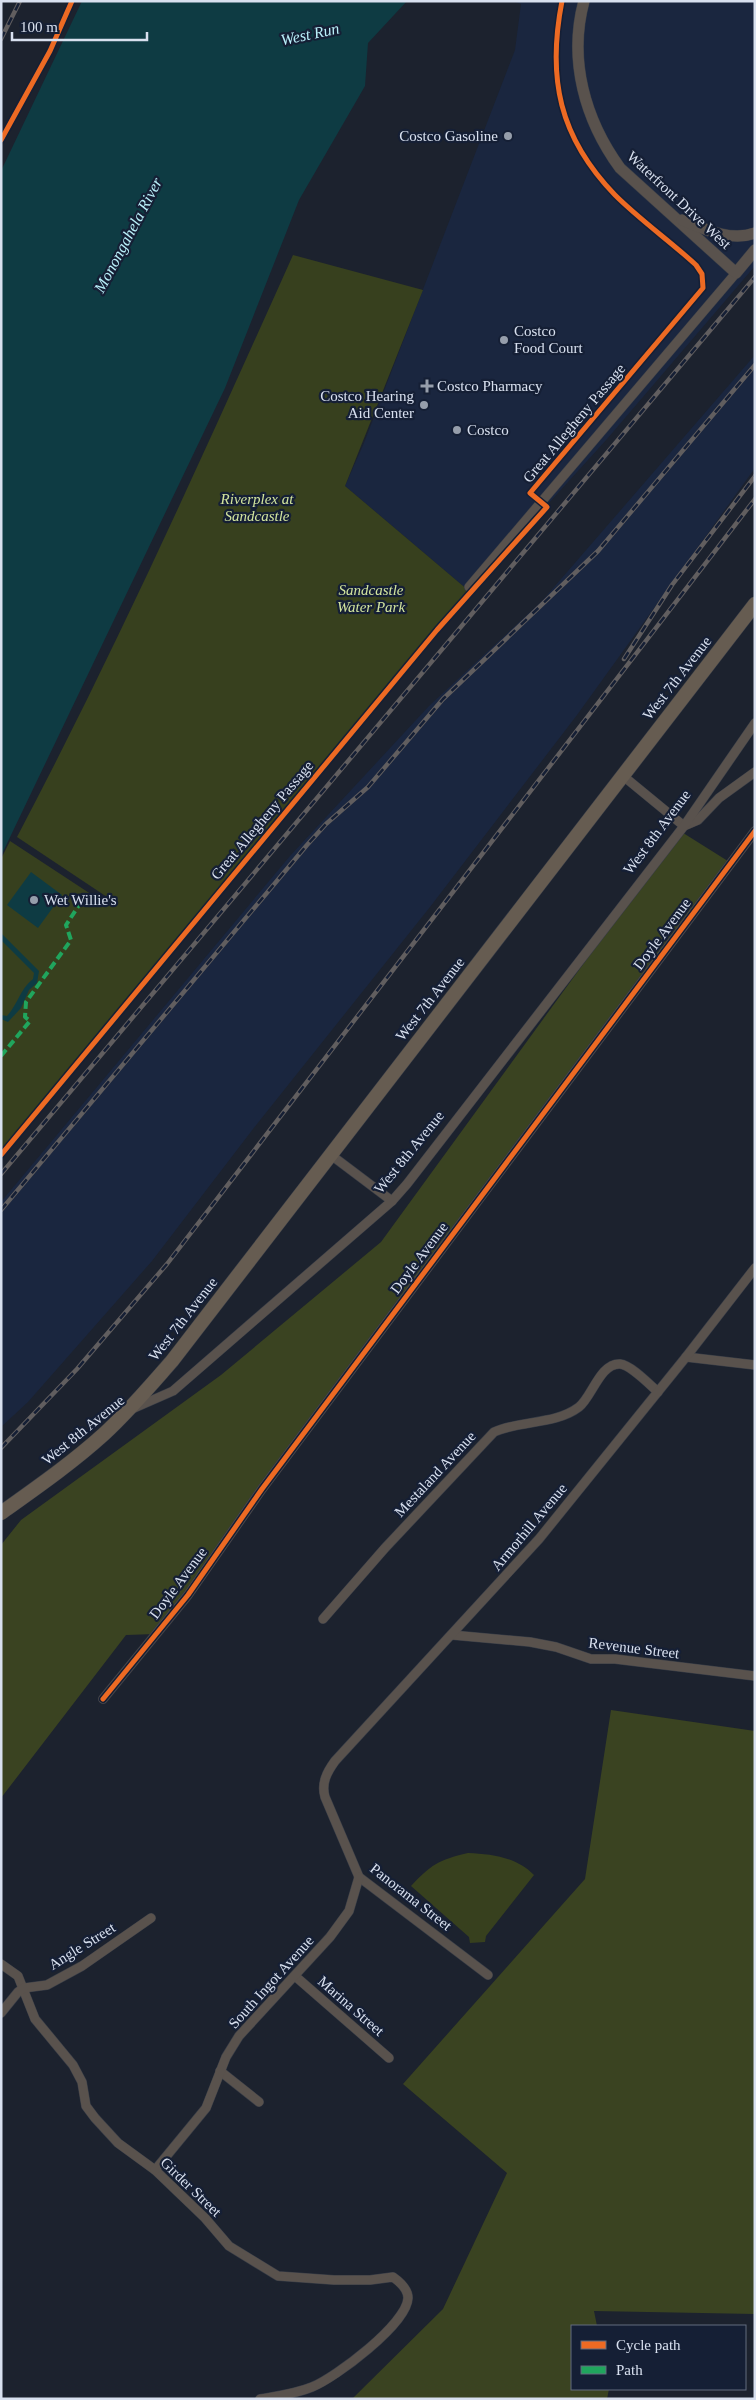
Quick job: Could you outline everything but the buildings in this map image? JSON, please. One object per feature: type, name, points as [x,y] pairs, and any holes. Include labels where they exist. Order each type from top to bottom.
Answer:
[{"type":"main road","name":"West 7th Avenue","points":[[128,1411],[177,1353],[755,605]]},
{"type":"main road","name":"West 8th Avenue","points":[[1,1513],[73,1460],[128,1411]]},
{"type":"street","name":"Waterfront Drive West","points":[[584,1],[578,33],[579,71],[585,104],[597,132],[620,168],[736,273]]},
{"type":"street","points":[[674,217],[720,234],[734,236],[755,232]]},
{"type":"street","points":[[469,587],[755,250]]},
{"type":"street","name":"West 8th Avenue","points":[[128,1411],[173,1391],[392,1201],[408,1184],[684,826],[755,723]]},
{"type":"street","points":[[622,775],[684,826],[698,820],[719,798],[755,772]]},
{"type":"street","name":"Doyle Avenue","points":[[102,1699],[188,1595],[262,1489],[755,831]]},
{"type":"street","points":[[331,1155],[392,1201]]},
{"type":"street","name":"Armorhill Avenue","points":[[325,1797],[322,1789],[327,1774],[335,1761],[539,1539],[686,1357],[755,1268]]},
{"type":"street","points":[[686,1357],[755,1365]]},
{"type":"street","name":"Mestaland Avenue","points":[[323,1619],[385,1548],[494,1432],[505,1427],[568,1414],[581,1406],[602,1373],[611,1366],[620,1364],[628,1368],[658,1392]]},
{"type":"street","name":"Revenue Street","points":[[452,1635],[530,1642],[556,1647],[591,1659],[755,1676]]},
{"type":"street","name":"Panorama Street","points":[[325,1797],[359,1877],[488,1975]]},
{"type":"street","name":"South Ingot Avenue","points":[[155,2170],[206,2108],[220,2071],[239,2036],[295,1976],[349,1911],[359,1877]]},
{"type":"street","name":"Angle Street","points":[[24,1988],[47,1985],[82,1966],[152,1918]]},
{"type":"street","points":[[1,1964],[18,1976],[24,1988],[18,1992],[1,2013]]},
{"type":"street","name":"Marina Street","points":[[295,1976],[388,2058]]},
{"type":"street","name":"Girder Street","points":[[24,1988],[41,2028],[76,2070],[82,2082],[86,2106],[118,2143],[155,2170],[205,2218],[229,2246],[278,2276],[334,2280],[370,2280],[393,2277],[403,2285],[408,2298],[403,2313],[367,2352],[314,2387],[285,2395],[260,2399]]},
{"type":"street","points":[[220,2071],[259,2102]]},
{"type":"shaded area","points":[[513,1],[755,1],[755,266],[607,439],[469,591],[345,486],[364,443],[515,50],[521,4]]},
{"type":"shaded area","points":[[755,355],[755,468],[577,715],[430,907],[253,1129],[152,1261],[28,1402],[1,1427],[1,1202],[290,856],[429,706],[542,601]]},
{"type":"shaded area","points":[[680,831],[731,863],[155,1634],[126,1635],[1,1798],[1,1545],[21,1520],[221,1375],[381,1242]]},
{"type":"shaded area","points":[[611,1710],[755,1731],[755,2314],[594,2311],[597,2325],[571,2325],[571,2390],[609,2390],[607,2399],[352,2399],[443,2309],[507,2173],[403,2084],[585,1879]]},
{"type":"green space","points":[[293,255],[423,290],[345,486],[469,591],[1,1150],[1,859],[10,841],[106,904],[110,899],[17,837],[125,621]]},
{"type":"green space","points":[[468,1853],[486,1854],[512,1860],[534,1875],[486,1936],[485,1942],[470,1943],[469,1937],[411,1886],[436,1864]]},
{"type":"water","points":[[82,1],[407,1],[368,43],[365,86],[299,200],[225,388],[1,856],[1,171]]},
{"type":"water","name":"Wet Willie's","points":[[31,872],[62,895],[38,928],[7,905]]},
{"type":"water","points":[[1,933],[39,971],[37,983],[29,990],[21,1008],[8,1022],[1,1019],[1,1015],[7,1016],[11,1011],[25,987],[33,979],[34,973],[1,940]]},
{"type":"railway","points":[[1,39],[20,1]]},
{"type":"railway","points":[[1,1174],[755,277]]},
{"type":"railway","points":[[1,1210],[307,845],[326,824],[368,787],[443,699],[598,551],[755,365]]},
{"type":"railway","points":[[624,659],[672,585],[755,476]]},
{"type":"railway","points":[[1,1448],[77,1369],[167,1264],[755,499]]},
{"type":"marked path","points":[[1,1056],[30,1021],[25,1017],[26,1002],[71,940],[66,925],[85,896]]},
{"type":"cycle path","points":[[1,140],[50,51],[72,1]]},
{"type":"cycle path","name":"Great Allegheny Passage","points":[[1,1155],[437,630],[547,507],[530,493],[703,288],[702,274],[696,265],[615,195],[596,173],[581,151],[562,105],[557,81],[556,56],[562,1]]},
{"type":"cycle path","points":[[103,1699],[188,1595],[262,1489],[755,831]]},
{"type":"place","name":"Costco Gasoline","points":[[508,136]]},
{"type":"place","name":"Costco Food Court","points":[[504,340]]},
{"type":"place","name":"Costco Pharmacy","points":[[427,386]]},
{"type":"place","name":"Costco Hearing Aid Center","points":[[424,405]]},
{"type":"place","name":"Costco","points":[[457,430]]},
{"type":"place","name":"Wet Willie's","points":[[34,900]]},
{"type":"water label","name":"West Run","points":[[310,34]]},
{"type":"water label","name":"Monongahela River","points":[[128,235]]},
{"type":"park label","name":"Riverplex at Sandcastle","points":[[257,508]]},
{"type":"park label","name":"Sandcastle Water Park","points":[[371,598]]}]
